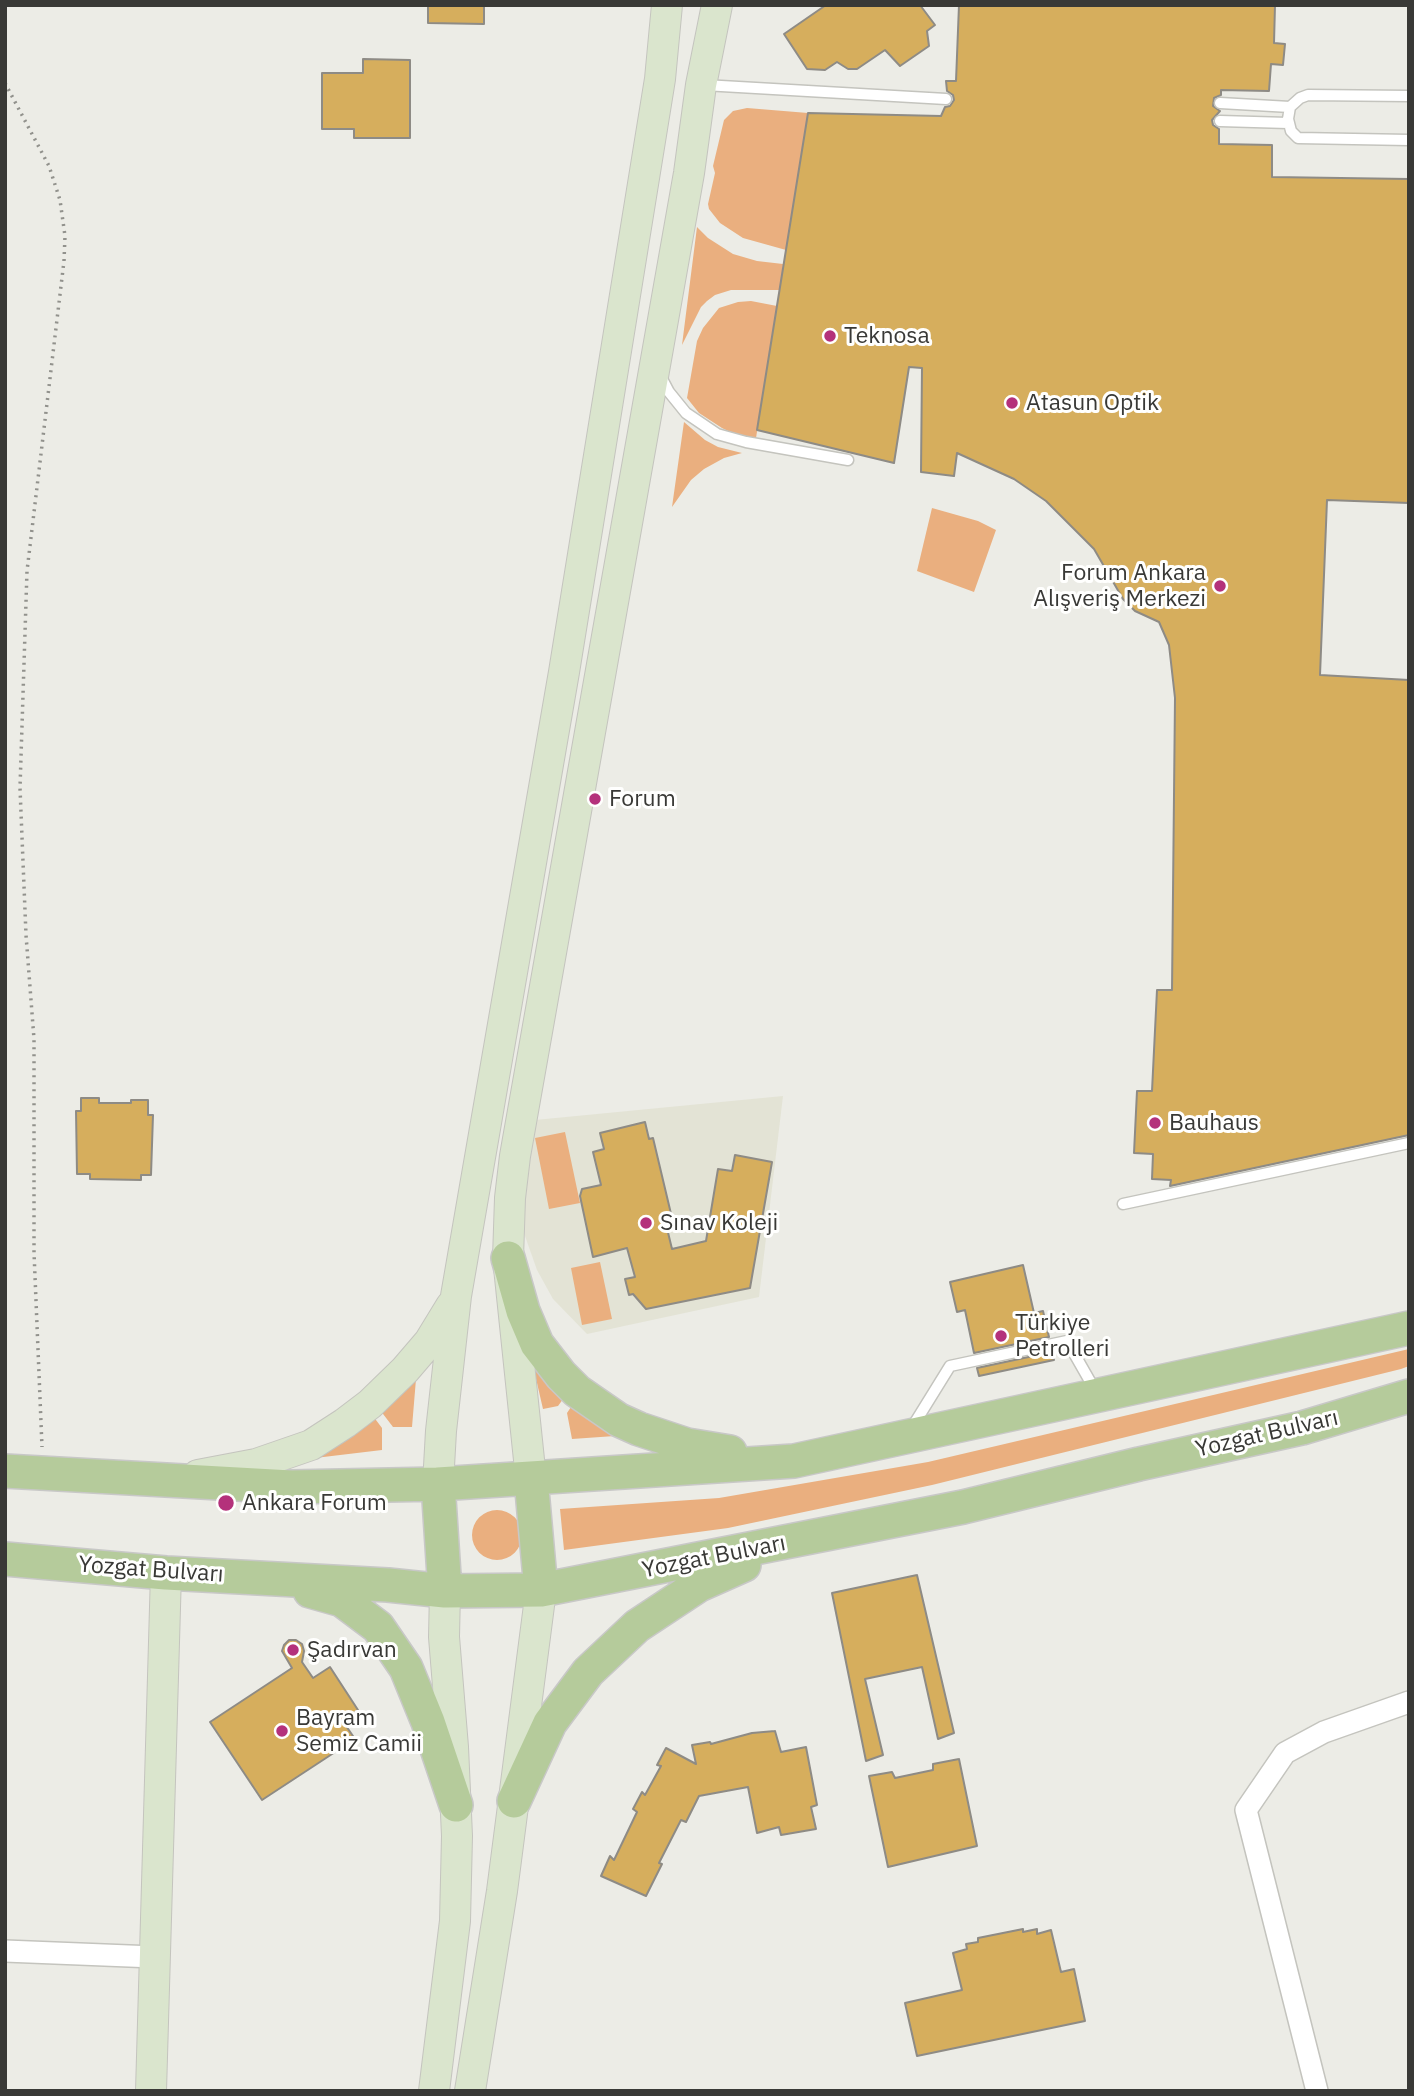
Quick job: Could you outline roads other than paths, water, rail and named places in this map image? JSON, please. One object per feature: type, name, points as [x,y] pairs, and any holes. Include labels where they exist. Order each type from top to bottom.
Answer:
[{"type":"main road","points":[[434,2091],[455,1921],[456,1805],[444,1637],[445,1591],[438,1483],[456,1296],[566,659],[660,79],[667,5]]},
{"type":"main road","points":[[470,2091],[502,1891],[541,1590],[508,1258],[510,1198],[515,1156],[717,5]]},
{"type":"main road","points":[[508,1258],[523,1311],[537,1344],[561,1376],[593,1402],[619,1420],[687,1445],[794,1461]]},
{"type":"main road","points":[[172,1481],[256,1464],[311,1445],[345,1423],[370,1404],[429,1342],[456,1296]]},
{"type":"main road","points":[[5,1471],[291,1488],[531,1479],[794,1461],[1409,1328]]},
{"type":"main road","name":"Yozgat Bulvarı","points":[[5,1559],[166,1573],[388,1585],[445,1591],[541,1590],[963,1507],[1301,1428],[1409,1396]]},
{"type":"main road","points":[[514,1801],[550,1723],[588,1672],[637,1626],[699,1584],[806,1538]]},
{"type":"main road","points":[[151,2091],[166,1573]]},
{"type":"main road","points":[[256,1578],[342,1600],[378,1627],[406,1668],[428,1722],[456,1805]]},
{"type":"street","points":[[1317,2091],[1246,1810],[1285,1753],[1324,1732],[1409,1702]]},
{"type":"street","points":[[5,1951],[154,1957]]},
{"type":"lane","points":[[701,85],[946,99]]},
{"type":"lane","points":[[1409,96],[1308,95],[1290,107],[1289,123],[1291,131],[1298,138],[1409,140]]},
{"type":"lane","points":[[1220,103],[1290,107]]},
{"type":"lane","points":[[1220,121],[1289,123]]},
{"type":"lane","points":[[654,366],[669,392],[686,413],[717,434],[746,442],[848,460]]},
{"type":"lane","points":[[1123,1204],[1409,1143]]},
{"type":"lane","points":[[906,1437],[950,1366],[1067,1341],[1098,1396]]},
{"type":"place","name":"Teknosa","points":[[830,336]]},
{"type":"place","name":"Atasun Optik","points":[[1012,403]]},
{"type":"place","name":"Forum Ankara Alışveriş Merkezi","points":[[1220,586]]},
{"type":"place","name":"Forum","points":[[595,799]]},
{"type":"place","name":"Bauhaus","points":[[1155,1123]]},
{"type":"place","name":"Sınav Koleji","points":[[646,1223]]},
{"type":"place","name":"Türkiye Petrolleri","points":[[1001,1336]]},
{"type":"place","name":"Ankara Forum","points":[[226,1503]]},
{"type":"place","name":"Şadırvan","points":[[293,1650]]},
{"type":"place","name":"Bayram Semiz Camii","points":[[282,1731]]}]
